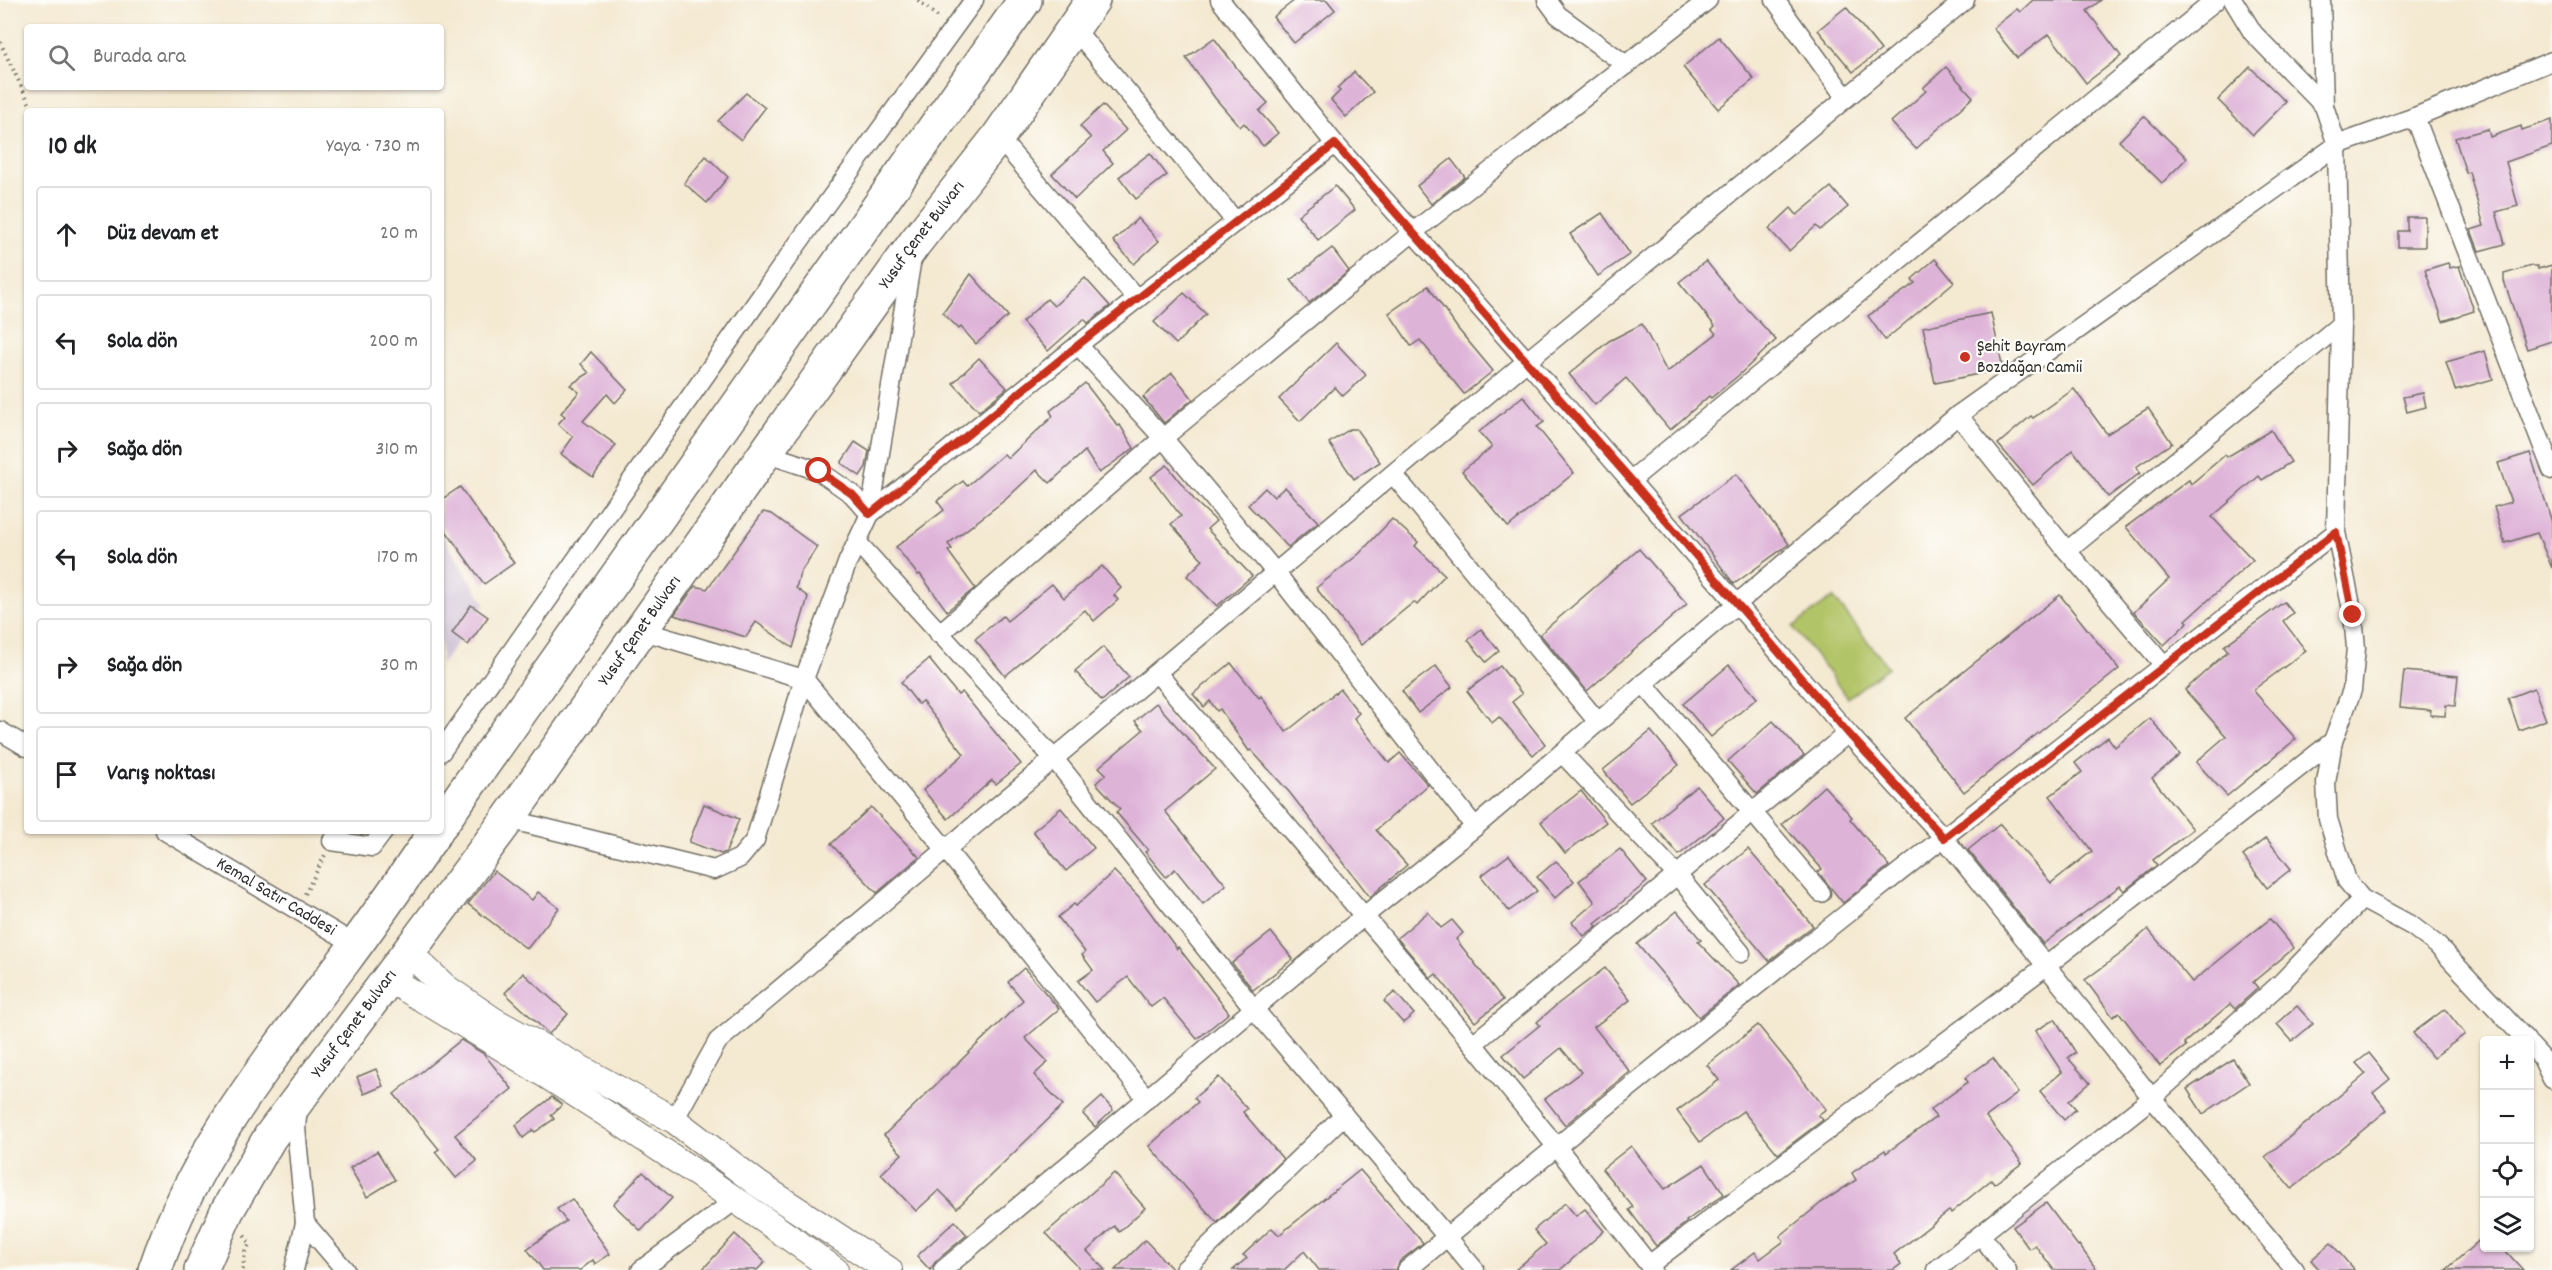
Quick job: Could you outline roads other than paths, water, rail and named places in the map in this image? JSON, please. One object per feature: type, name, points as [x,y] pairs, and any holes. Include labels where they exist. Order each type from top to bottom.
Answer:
[{"type":"highway","points":[[444,820],[1025,0]]},
{"type":"highway","name":"Yusuf Çenet Bulvarı","points":[[201,1270],[227,1211],[246,1176],[299,1098],[508,819],[914,244],[998,137],[1093,0]]},
{"type":"highway","points":[[155,1270],[187,1191],[232,1112],[356,945],[434,834]]},
{"type":"main road","points":[[409,953],[445,987],[493,1020],[674,1120],[758,1184],[889,1270]]},
{"type":"main road","points":[[389,979],[603,1111],[737,1199],[835,1270]]},
{"type":"street","points":[[444,748],[796,246],[974,0]]},
{"type":"street","points":[[1220,0],[1335,144],[1631,480],[1848,733],[1944,838],[2152,1098],[2295,1270]]},
{"type":"street","points":[[1547,0],[1558,15],[1626,65]]},
{"type":"street","points":[[939,634],[1164,438],[1412,233],[1708,0]]},
{"type":"street","points":[[1775,0],[1846,98]]},
{"type":"street","points":[[674,1120],[718,1041],[1527,361],[1965,0]]},
{"type":"street","points":[[1631,480],[2216,0]]},
{"type":"street","points":[[2234,0],[2253,33],[2324,106]]},
{"type":"street","points":[[2321,0],[2324,106],[2337,145],[2341,324],[2336,532],[2353,615],[2356,648],[2352,690],[2333,741],[2326,783],[2328,819],[2347,881],[2362,899],[2412,926],[2437,945],[2521,1036]]},
{"type":"street","points":[[1073,27],[1236,222]]},
{"type":"street","points":[[943,1270],[1364,916],[1475,827],[1958,415],[2337,145],[2415,117],[2552,61]]},
{"type":"street","points":[[2415,117],[2552,470]]},
{"type":"street","points":[[998,137],[1137,299]]},
{"type":"street","points":[[870,514],[1078,345],[1335,144]]},
{"type":"street","points":[[508,819],[714,870],[740,858],[755,840],[804,679],[870,514],[914,244]]},
{"type":"street","points":[[2067,552],[2341,324]]},
{"type":"street","points":[[1078,345],[1164,438],[1276,573],[1475,827]]},
{"type":"street","points":[[1958,415],[2067,552],[2164,665]]},
{"type":"street","points":[[765,453],[819,471],[852,494],[870,514]]},
{"type":"street","points":[[1393,474],[1598,722]]},
{"type":"street","points":[[1407,1270],[1838,918],[2336,532]]},
{"type":"street","points":[[857,542],[1054,760],[1254,1009],[1475,1270]]},
{"type":"street","points":[[640,630],[804,679],[947,850],[1147,1099]]},
{"type":"street","points":[[1158,673],[1473,1044],[1651,1268],[2046,966],[2333,741]]},
{"type":"street","points":[[1643,683],[1821,893]]},
{"type":"street","points":[[0,731],[24,745]]},
{"type":"street","points":[[1473,1044],[1848,733]]},
{"type":"street","points":[[1562,753],[1678,876],[1741,953]]},
{"type":"street","name":"Kemal Satır Caddesi","points":[[170,834],[356,945]]},
{"type":"street","points":[[332,841],[372,847],[382,834]]},
{"type":"street","points":[[1936,1270],[2152,1098],[2282,982],[2338,921],[2362,899]]},
{"type":"street","points":[[2534,1050],[2542,1058],[2552,1079]]},
{"type":"street","points":[[294,1270],[304,1222],[297,1128],[299,1098]]},
{"type":"street","points":[[1185,1270],[1344,1115]]},
{"type":"street","points":[[641,1270],[737,1199]]},
{"type":"street","points":[[304,1222],[345,1270]]},
{"type":"street","points":[[1981,1235],[2007,1270]]},
{"type":"place","name":"Şehit Bayram Bozdağan Camii","points":[[1965,357]]}]
